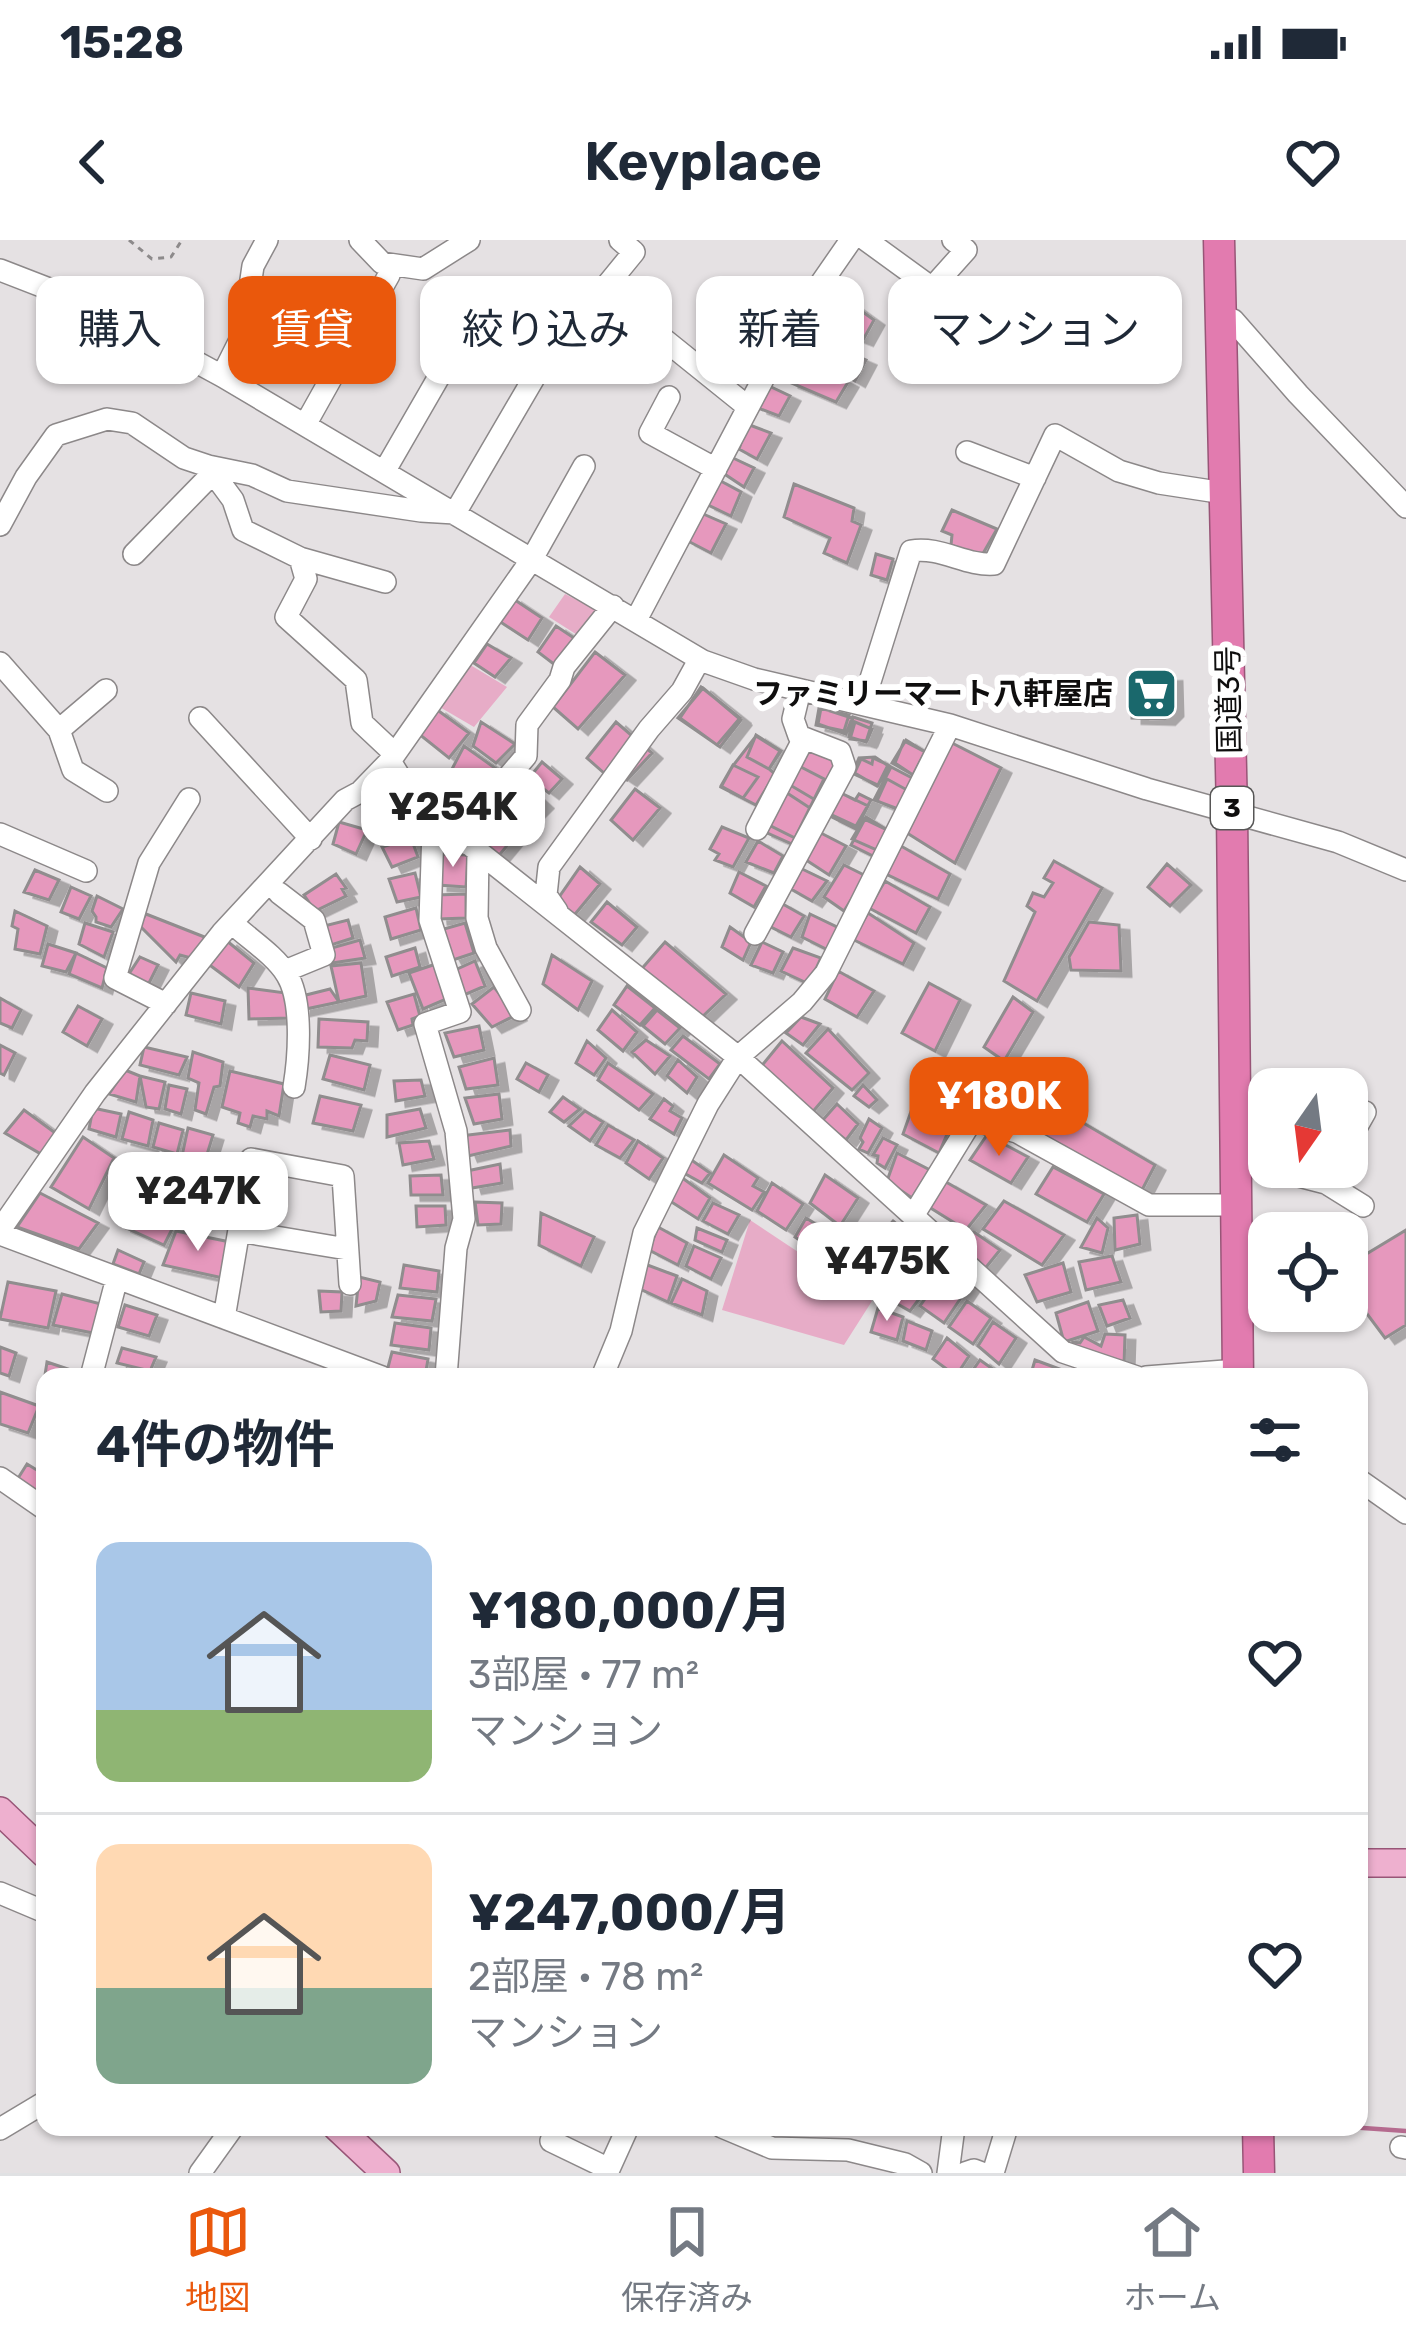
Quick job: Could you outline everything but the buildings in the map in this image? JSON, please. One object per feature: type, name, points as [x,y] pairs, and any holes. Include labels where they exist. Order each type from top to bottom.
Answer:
[{"type":"highway","name":"国道3号","points":[[1219,240],[1238,1368]]},
{"type":"highway","points":[[1258,2136],[1259,2173]]},
{"type":"main road","points":[[0,1811],[36,1842]]},
{"type":"main road","points":[[1368,1863],[1406,1864]]},
{"type":"main road","points":[[347,2136],[386,2173]]},
{"type":"street","points":[[222,376],[243,334],[253,266],[267,240]]},
{"type":"street","points":[[360,240],[382,263],[423,269],[469,240]]},
{"type":"street","points":[[620,240],[634,252],[593,302],[596,313],[667,341],[748,407]]},
{"type":"street","points":[[636,620],[790,328],[850,240]]},
{"type":"street","points":[[866,240],[932,288],[966,250],[953,240]]},
{"type":"street","points":[[0,270],[93,306],[222,376],[703,661],[754,679],[950,725],[1404,865]]},
{"type":"street","points":[[305,425],[389,275]]},
{"type":"street","points":[[1220,315],[1233,320],[1406,507]]},
{"type":"street","points":[[384,472],[435,384]]},
{"type":"street","points":[[455,513],[530,384]]},
{"type":"street","points":[[669,397],[650,433],[716,469]]},
{"type":"street","points":[[1,521],[56,435],[107,419],[132,423],[210,470],[252,475],[286,491],[455,513]]},
{"type":"street","points":[[863,704],[911,551],[928,548],[981,565],[994,564],[1055,435],[1119,471],[1225,493]]},
{"type":"street","points":[[967,452],[1035,478]]},
{"type":"street","points":[[358,1368],[0,1232],[94,1093],[232,923],[345,800],[360,792],[392,758],[532,559],[584,466]]},
{"type":"street","points":[[134,554],[210,470]]},
{"type":"street","points":[[210,470],[233,500],[243,530],[301,558],[385,582]]},
{"type":"street","points":[[301,558],[305,579],[286,617],[356,680],[362,723],[392,758],[433,831],[430,920],[460,1012],[425,1024],[456,1131],[464,1219],[456,1248],[447,1368]]},
{"type":"street","points":[[485,804],[526,756],[526,724],[613,607]]},
{"type":"street","points":[[563,921],[547,896],[549,867],[703,661]]},
{"type":"street","points":[[0,663],[59,730],[73,770],[107,791]]},
{"type":"street","points":[[59,730],[106,690]]},
{"type":"street","points":[[754,934],[845,767],[840,752],[799,736],[793,719],[800,690]]},
{"type":"street","points":[[200,718],[311,839]]},
{"type":"street","points":[[606,1368],[621,1331],[644,1233],[708,1104],[739,1057],[802,1002],[826,973],[950,725]]},
{"type":"street","points":[[757,829],[804,738]]},
{"type":"street","points":[[166,1004],[116,978],[149,863],[189,799]]},
{"type":"street","points":[[433,831],[470,845],[739,1057],[1063,1352],[1110,1368]]},
{"type":"street","points":[[0,834],[86,871]]},
{"type":"street","points":[[478,851],[477,918],[486,948],[520,1010]]},
{"type":"street","points":[[279,893],[314,920],[324,955],[285,971]]},
{"type":"street","points":[[232,923],[285,971],[295,992],[295,1087]]},
{"type":"street","points":[[913,1216],[972,1120],[1017,1132],[1150,1205],[1237,1205]]},
{"type":"street","points":[[224,1318],[251,1159],[343,1176],[350,1284]]},
{"type":"street","points":[[1236,1160],[1248,1162]]},
{"type":"street","points":[[1344,1188],[1363,1206]]},
{"type":"street","points":[[239,1231],[347,1249]]},
{"type":"street","points":[[93,1368],[117,1278]]},
{"type":"street","points":[[0,1478],[36,1503]]},
{"type":"street","points":[[1368,1486],[1406,1513]]},
{"type":"street","points":[[1,1894],[36,1908]]},
{"type":"street","points":[[0,2129],[36,2107]]},
{"type":"street","points":[[200,2173],[227,2136]]},
{"type":"street","points":[[553,2136],[551,2141],[591,2168],[609,2169],[624,2136]]},
{"type":"street","points":[[743,2136],[772,2148],[848,2150],[921,2173]]},
{"type":"street","points":[[948,2173],[953,2136]]},
{"type":"street","points":[[993,2173],[1004,2136]]},
{"type":"street","points":[[964,2173],[982,2173]]},
{"type":"path","points":[[129,240],[152,259],[171,257],[182,240]]},
{"type":"shaded area","points":[[565,594],[603,613],[582,638],[549,617]]},
{"type":"shaded area","points":[[467,663],[507,687],[474,727],[438,706]]},
{"type":"shaded area","points":[[750,1220],[872,1301],[844,1345],[722,1310]]},
{"type":"waterway","points":[[1368,2128],[1406,2131]]},
{"type":"place","name":"ファミリーマート八軒屋店","points":[[1152,694]]}]
